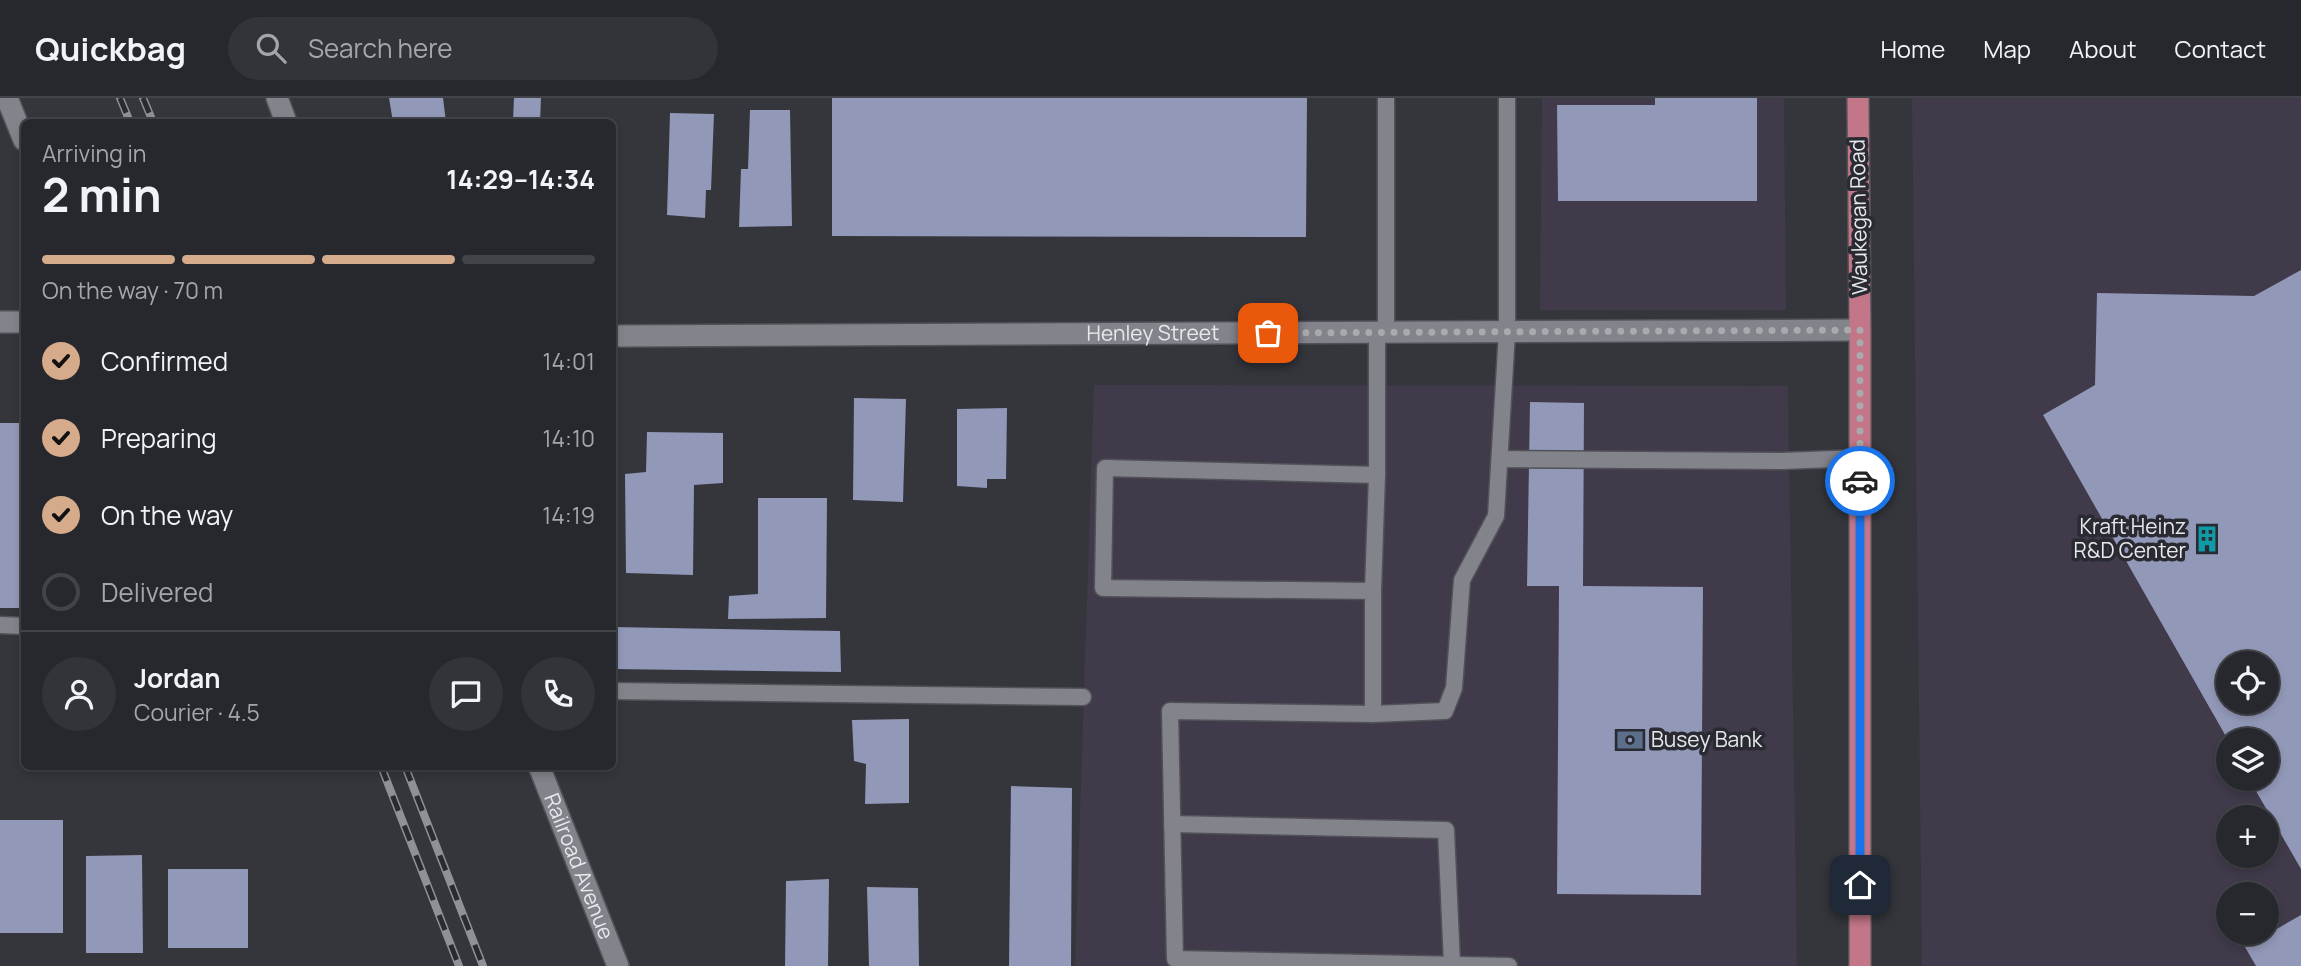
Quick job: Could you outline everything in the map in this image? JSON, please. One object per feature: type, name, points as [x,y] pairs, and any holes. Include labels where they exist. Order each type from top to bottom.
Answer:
[{"type":"main road","name":"Waukegan Road","points":[[1858,98],[1860,966]]},
{"type":"street","points":[[7,98],[21,133]]},
{"type":"street","points":[[277,98],[285,119]]},
{"type":"street","points":[[0,322],[21,322]]},
{"type":"street","name":"Henley Street","points":[[616,336],[1860,330]]},
{"type":"street","name":"Railroad Avenue","points":[[541,770],[618,966]]},
{"type":"lane","points":[[1373,713],[1377,385],[1382,332],[1386,98]]},
{"type":"lane","points":[[1507,98],[1507,332],[1496,516],[1462,580],[1454,688],[1446,711],[1373,713],[1170,710],[1175,962],[1509,966]]},
{"type":"lane","points":[[1500,459],[1782,461],[1860,458]]},
{"type":"lane","points":[[1373,591],[1103,588],[1105,468],[1377,475]]},
{"type":"lane","points":[[0,625],[21,626]]},
{"type":"lane","points":[[616,691],[1083,697]]},
{"type":"lane","points":[[1172,824],[1446,831],[1452,964]]},
{"type":"shaded area","points":[[1542,98],[1784,98],[1786,310],[1540,310]]},
{"type":"shaded area","name":"Kraft Heinz R&D Center","points":[[1912,98],[2301,98],[2301,966],[1922,966]]},
{"type":"shaded area","points":[[1094,385],[1788,386],[1797,966],[1075,966]]},
{"type":"building","points":[[389,98],[443,98],[446,119],[392,119]]},
{"type":"building","points":[[514,98],[541,98],[540,119],[513,119]]},
{"type":"building","points":[[832,98],[1307,98],[1306,237],[832,236]]},
{"type":"building","points":[[1655,98],[1757,98],[1757,201],[1558,201],[1557,105],[1655,105]]},
{"type":"building","points":[[750,110],[790,110],[792,226],[739,227],[741,169],[748,169]]},
{"type":"building","points":[[670,113],[714,114],[711,190],[706,190],[705,218],[667,215]]},
{"type":"building","points":[[616,137],[618,137],[616,230]]},
{"type":"building","name":"Kraft Heinz R&D Center","points":[[2301,270],[2301,869],[2279,831],[2279,805],[2264,805],[2256,791],[2279,791],[2279,728],[2221,728],[2043,415],[2095,385],[2097,293],[2254,296]]},
{"type":"building","points":[[854,398],[906,399],[903,502],[853,500]]},
{"type":"building","name":"Busey Bank","points":[[1530,402],[1584,403],[1583,586],[1703,587],[1701,895],[1557,894],[1559,586],[1527,586]]},
{"type":"building","points":[[1007,408],[1006,479],[987,479],[987,488],[957,486],[957,409]]},
{"type":"building","points":[[0,423],[21,423],[21,608],[0,608]]},
{"type":"building","points":[[647,432],[723,433],[723,483],[694,485],[693,575],[626,573],[625,474],[646,472]]},
{"type":"building","points":[[758,498],[827,498],[826,618],[728,619],[729,596],[758,594]]},
{"type":"building","points":[[616,627],[840,631],[841,672],[616,669]]},
{"type":"building","points":[[909,719],[909,803],[865,804],[866,764],[854,761],[852,720]]},
{"type":"building","points":[[1011,786],[1072,788],[1071,966],[1009,966]]},
{"type":"building","points":[[0,820],[63,820],[63,933],[0,933]]},
{"type":"building","points":[[142,855],[143,953],[86,953],[86,856]]},
{"type":"building","points":[[168,869],[248,869],[248,948],[168,948]]},
{"type":"building","points":[[829,879],[828,966],[785,966],[786,881]]},
{"type":"building","points":[[867,887],[918,888],[919,966],[869,966]]},
{"type":"building","points":[[2301,915],[2301,966],[2256,966],[2245,947],[2279,945],[2279,928]]},
{"type":"railway","points":[[120,98],[129,119]]},
{"type":"railway","points":[[143,98],[152,119]]},
{"type":"railway","points":[[383,770],[459,966]]},
{"type":"railway","points":[[407,770],[483,966]]},
{"type":"way so far","points":[[1268,333],[1860,330],[1860,481]]},
{"type":"place","name":"Kraft Heinz R&D Center","points":[[2207,539]]},
{"type":"place","name":"Busey Bank","points":[[1630,740]]},
{"type":"route","points":[[1860,481],[1860,885]]}]
